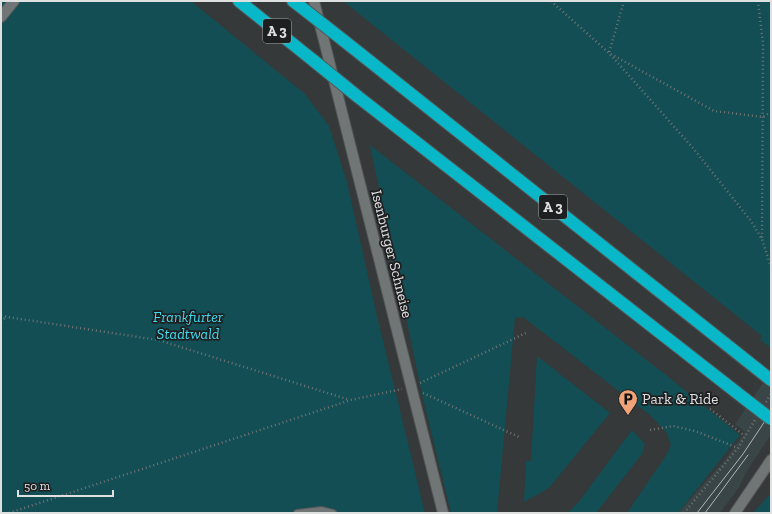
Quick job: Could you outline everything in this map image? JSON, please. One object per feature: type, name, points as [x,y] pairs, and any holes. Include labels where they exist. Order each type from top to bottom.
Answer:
[{"type":"highway","name":"A 3","points":[[239,1],[357,96],[771,420]]},
{"type":"highway","name":"A 3","points":[[297,4],[767,376]]},
{"type":"main road","points":[[1,17],[14,1]]},
{"type":"main road","name":"Isenburger Schneise","points":[[314,1],[442,513]]},
{"type":"main road","points":[[735,513],[771,460]]},
{"type":"lane","points":[[297,513],[321,510],[333,513]]},
{"type":"path","points":[[551,1],[609,52],[693,148],[752,220],[762,239],[771,267]]},
{"type":"path","points":[[609,52],[624,1]]},
{"type":"path","points":[[758,1],[763,44],[762,239]]},
{"type":"path","points":[[609,52],[714,111],[763,117],[771,112]]},
{"type":"path","points":[[1,316],[158,340],[351,400]]},
{"type":"path","points":[[1,322],[6,317]]},
{"type":"path","points":[[9,513],[351,400],[410,387],[528,332]]},
{"type":"path","points":[[410,387],[519,437]]},
{"type":"path","points":[[764,406],[771,394]]},
{"type":"path","points":[[710,409],[745,436]]},
{"type":"path","points":[[684,513],[738,448],[756,418]]},
{"type":"path","points":[[650,430],[673,426],[695,431],[738,448]]},
{"type":"shaded area","points":[[771,371],[771,434],[747,471],[738,489],[720,513],[678,513],[729,455],[745,432],[735,424]]},
{"type":"green space","name":"Frankfurter Stadtwald","points":[[1,1],[191,1],[305,94],[329,126],[347,182],[376,312],[425,513],[1,513]]},
{"type":"green space","points":[[343,1],[771,1],[771,348],[760,340],[762,336]]},
{"type":"green space","points":[[370,145],[666,375],[740,435],[678,513],[627,513],[667,454],[671,445],[666,432],[651,416],[523,317],[515,318],[497,513],[451,513],[422,394]]},
{"type":"green space","points":[[537,356],[610,413],[549,488],[524,502],[526,461],[531,461]]},
{"type":"green space","points":[[632,430],[645,444],[642,454],[596,513],[567,513],[578,503]]},
{"type":"green space","points":[[771,493],[771,513],[753,513]]},
{"type":"tram line","points":[[697,513],[743,454],[771,412]]},
{"type":"tram line","points":[[705,513],[748,455]]},
{"type":"place","name":"Park & Ride","points":[[628,416]]}]
